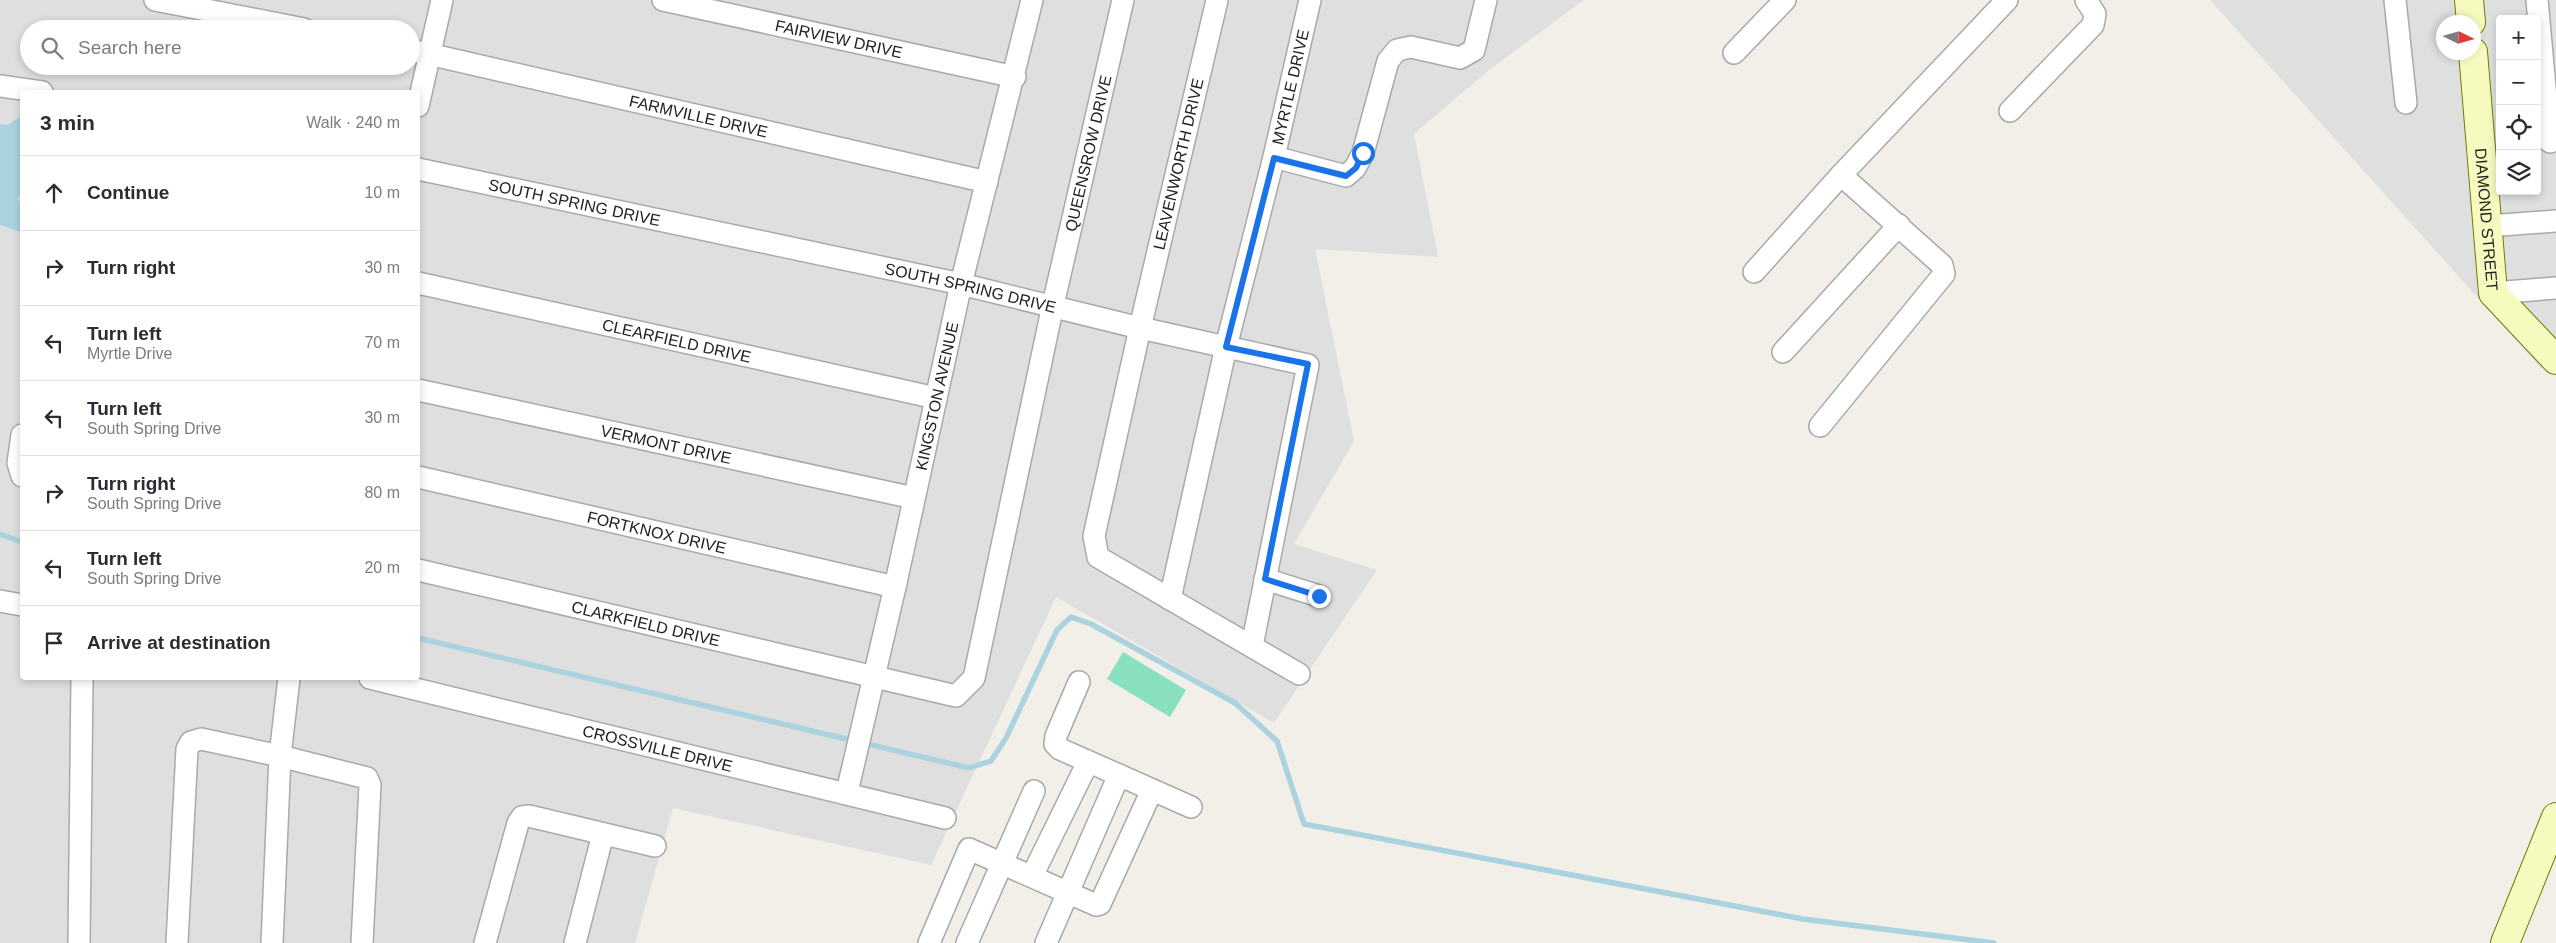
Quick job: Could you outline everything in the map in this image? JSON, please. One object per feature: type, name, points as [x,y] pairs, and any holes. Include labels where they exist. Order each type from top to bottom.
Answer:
[{"type":"street","points":[[155,0],[258,20]]},
{"type":"street","points":[[420,69],[421,51],[442,0]]},
{"type":"street","name":"FAIRVIEW DRIVE","points":[[663,0],[1014,77]]},
{"type":"street","name":"KINGSTON AVENUE","points":[[847,792],[895,587],[961,284],[1032,0]]},
{"type":"street","name":"QUEENSROW DRIVE","points":[[874,677],[956,696],[974,678],[1053,306],[1123,0]]},
{"type":"street","name":"LEAVENWORTH DRIVE","points":[[1217,0],[1140,328],[1094,536],[1098,557],[1299,674]]},
{"type":"street","name":"MYRTLE DRIVE","points":[[1170,599],[1226,347],[1274,158],[1310,0]]},
{"type":"street","points":[[1274,158],[1346,176],[1356,168],[1363,153],[1388,61],[1397,50],[1412,47],[1460,58],[1474,50],[1486,0]]},
{"type":"street","points":[[1734,53],[1785,0]]},
{"type":"street","points":[[1754,272],[1841,176],[2007,0]]},
{"type":"street","points":[[2010,110],[2093,25],[2095,14],[2086,0]]},
{"type":"street","points":[[2395,0],[2406,103]]},
{"type":"street","points":[[2469,0],[2470,15]]},
{"type":"street","points":[[2536,0],[2550,142]]},
{"type":"street","name":"FARMVILLE DRIVE","points":[[421,51],[987,182]]},
{"type":"street","name":"DIAMOND STREET","points":[[2474,60],[2492,293],[2556,360]]},
{"type":"street","points":[[419,90],[420,75]]},
{"type":"street","points":[[0,86],[28,90]]},
{"type":"street","name":"SOUTH SPRING DRIVE","points":[[420,169],[961,284],[1140,328],[1308,364],[1252,646]]},
{"type":"street","points":[[1820,426],[1944,274],[1942,265],[1899,225],[1841,176]]},
{"type":"street","points":[[2488,226],[2556,221]]},
{"type":"street","points":[[1783,352],[1899,225]]},
{"type":"street","name":"CLEARFIELD DRIVE","points":[[420,283],[936,398]]},
{"type":"street","points":[[2492,293],[2556,288]]},
{"type":"street","name":"VERMONT DRIVE","points":[[420,390],[914,498]]},
{"type":"street","points":[[20,448],[18,463],[20,470]]},
{"type":"street","name":"FORTKNOX DRIVE","points":[[420,477],[895,587]]},
{"type":"street","name":"CLARKFIELD DRIVE","points":[[420,570],[874,677]]},
{"type":"street","points":[[1265,579],[1319,596]]},
{"type":"street","points":[[0,601],[20,605]]},
{"type":"street","points":[[79,943],[82,680]]},
{"type":"street","points":[[272,943],[280,756],[289,680]]},
{"type":"street","name":"CROSSVILLE DRIVE","points":[[378,680],[847,792],[945,818]]},
{"type":"street","points":[[1079,682],[1056,736],[1055,744],[1060,749],[1088,762],[1191,807]]},
{"type":"street","points":[[177,943],[187,749],[191,742],[201,739],[280,756],[367,778],[370,786],[362,943]]},
{"type":"street","points":[[1032,876],[1088,762]]},
{"type":"street","points":[[1046,943],[1119,775]]},
{"type":"street","points":[[929,943],[969,849],[1096,905],[1103,901],[1152,790]]},
{"type":"street","points":[[967,943],[1034,791]]},
{"type":"street","points":[[485,943],[518,823],[522,816],[529,816],[655,846]]},
{"type":"street","points":[[2505,943],[2556,817]]},
{"type":"street","points":[[575,943],[603,834]]},
{"type":"shaded area","points":[[0,0],[1584,0],[1489,70],[1414,134],[1438,257],[1315,249],[1354,441],[1294,544],[1377,570],[1274,723],[1056,597],[931,865],[673,808],[635,943],[0,943]]},
{"type":"shaded area","points":[[2210,0],[2556,0],[2556,366],[2541,368]]},
{"type":"green space","points":[[1123,652],[1186,690],[1170,717],[1107,679]]},
{"type":"water","points":[[20,117],[20,195],[17,199],[20,202],[20,232],[0,225],[0,124],[7,125]]},
{"type":"waterway","points":[[0,534],[20,541]]},
{"type":"waterway","points":[[420,638],[969,768],[991,761],[1006,738],[1057,630],[1071,617],[1091,624],[1235,703],[1277,741],[1304,824],[1803,919],[1994,943]]},
{"type":"route","points":[[1319,596],[1265,579],[1308,364],[1226,347],[1274,158],[1346,176],[1356,168],[1363,153]]}]
